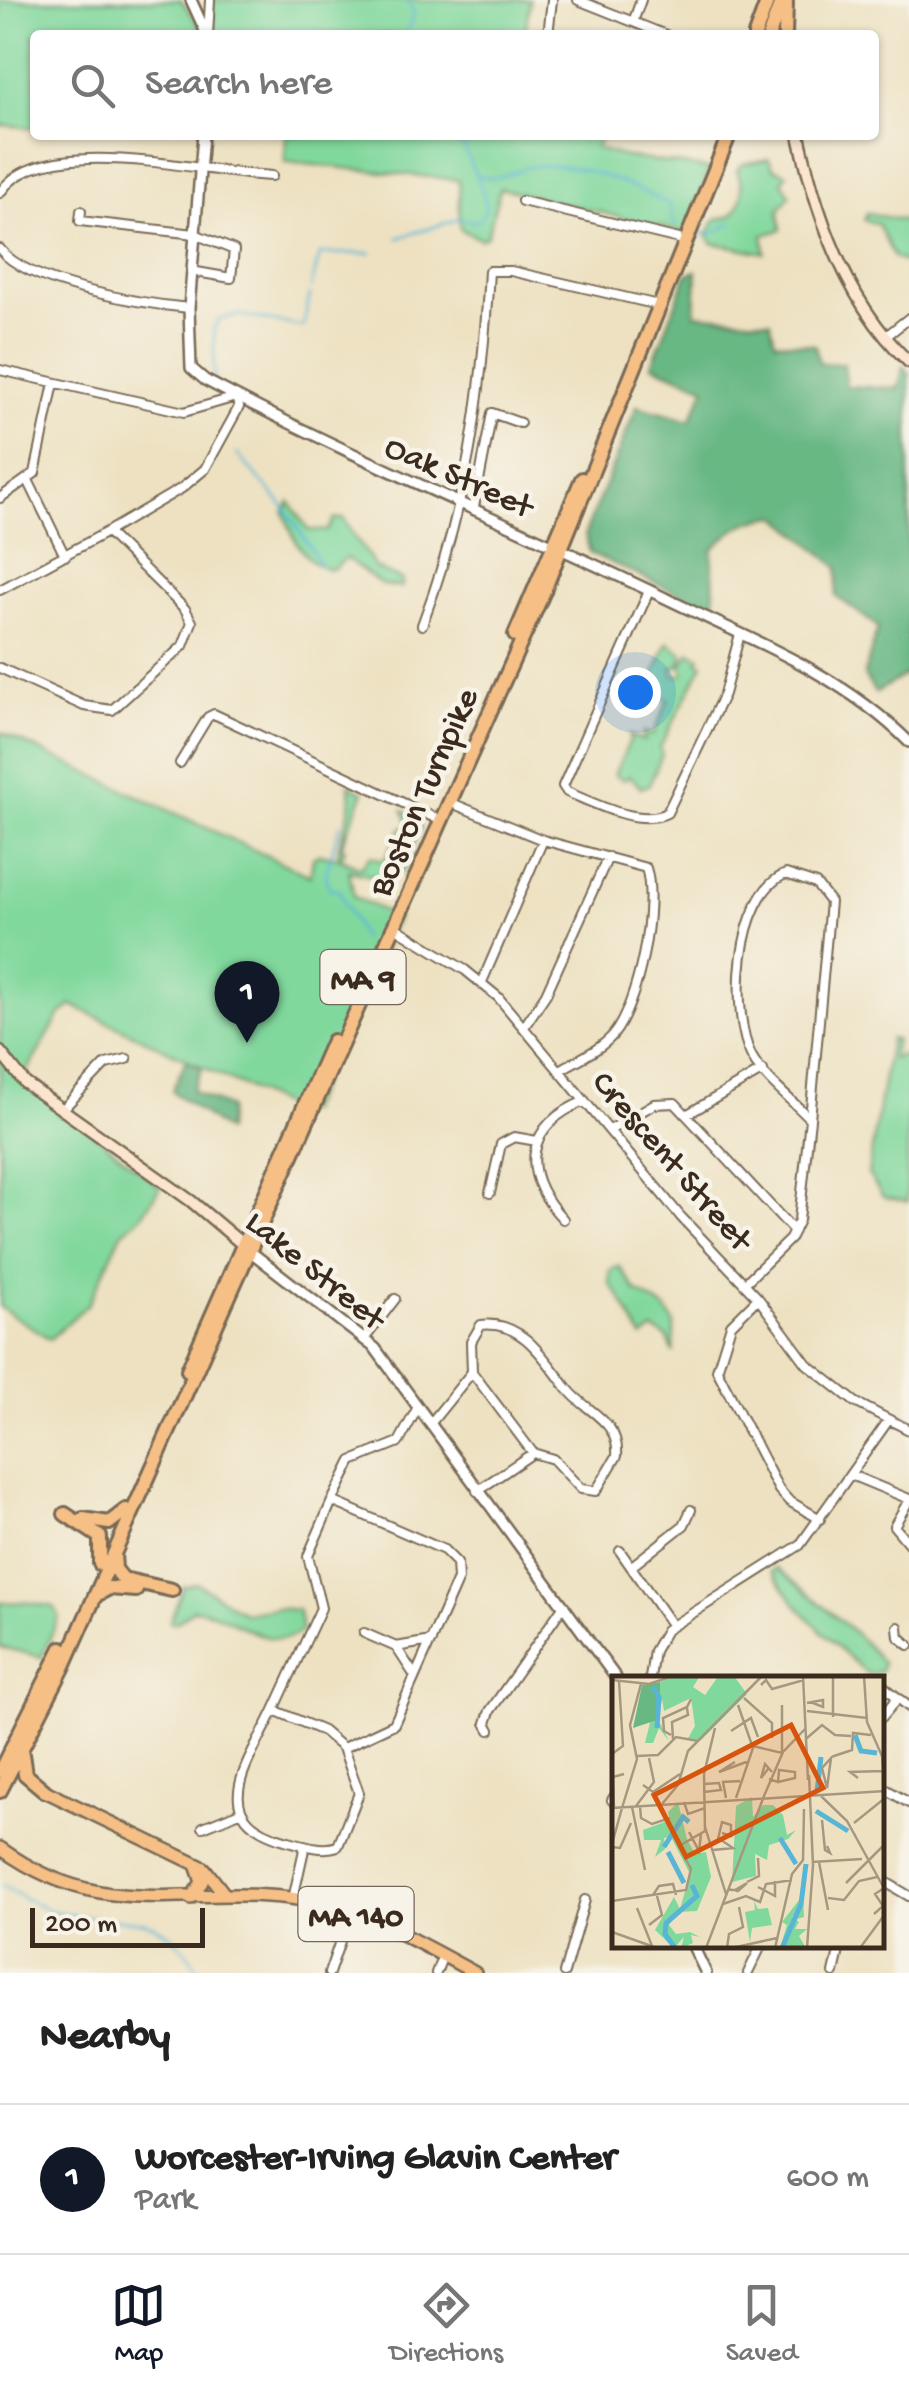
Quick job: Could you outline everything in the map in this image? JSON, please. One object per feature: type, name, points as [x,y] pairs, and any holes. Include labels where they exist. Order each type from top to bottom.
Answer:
[{"type":"highway","points":[[771,30],[784,0]]},
{"type":"highway","points":[[784,0],[785,30]]},
{"type":"highway","points":[[756,30],[763,2]]},
{"type":"highway","name":"Boston Turnpike","points":[[0,1792],[96,1595],[434,818],[556,548],[718,140]]},
{"type":"highway","name":"Boston Turnpike","points":[[0,1770],[126,1510],[449,802],[727,140]]},
{"type":"highway","points":[[100,1564],[100,1538],[65,1514],[104,1524],[126,1510]]},
{"type":"highway","points":[[96,1595],[120,1587],[170,1593],[123,1579],[116,1569],[114,1553]]},
{"type":"highway","points":[[0,1740],[22,1731]]},
{"type":"highway","points":[[22,1750],[24,1772],[45,1791]]},
{"type":"highway","points":[[0,1759],[0,1770]]},
{"type":"highway","points":[[0,1792],[20,1782],[45,1791]]},
{"type":"main road","points":[[800,140],[811,184],[846,274],[886,338],[909,362]]},
{"type":"main road","name":"Lake Street","points":[[0,1052],[25,1083],[247,1248]]},
{"type":"main road","points":[[45,1791],[193,1862],[212,1875],[225,1895]]},
{"type":"main road","name":"MA 140","points":[[0,1848],[51,1878],[92,1891],[139,1899],[225,1895],[293,1899],[350,1912],[475,1973]]},
{"type":"main road","points":[[190,1898],[202,1878],[193,1862]]},
{"type":"street","points":[[191,0],[206,30]]},
{"type":"street","points":[[208,30],[210,0]]},
{"type":"street","points":[[549,30],[552,0]]},
{"type":"street","points":[[578,0],[653,30]]},
{"type":"street","points":[[633,22],[641,0]]},
{"type":"street","name":"Oak Street","points":[[203,140],[189,308],[191,368],[236,397],[374,466],[474,506],[854,692],[909,742]]},
{"type":"street","points":[[0,193],[24,172],[78,159],[272,176]]},
{"type":"street","points":[[522,200],[679,239]]},
{"type":"street","points":[[81,216],[195,234],[232,247],[234,271],[224,280],[192,271]]},
{"type":"street","points":[[0,249],[17,265],[44,276],[149,303],[189,308]]},
{"type":"street","points":[[422,625],[477,426],[489,271],[510,271],[654,304]]},
{"type":"street","points":[[886,338],[909,318]]},
{"type":"street","points":[[0,370],[184,412],[236,397],[238,408],[205,469],[106,532],[0,590]]},
{"type":"street","points":[[0,498],[29,482],[35,474],[54,383]]},
{"type":"street","points":[[474,506],[492,413],[520,424]]},
{"type":"street","points":[[29,482],[64,556]]},
{"type":"street","points":[[0,668],[102,712],[112,710],[184,646],[192,622],[185,610],[106,532]]},
{"type":"street","points":[[649,591],[563,786],[567,792],[627,814],[657,817],[667,813],[720,706],[740,634]]},
{"type":"street","points":[[180,763],[214,714],[434,818]]},
{"type":"street","points":[[449,802],[543,840],[643,865],[649,878],[636,989],[611,1038],[560,1070]]},
{"type":"street","points":[[482,982],[543,840]]},
{"type":"street","points":[[524,1027],[546,994],[608,857]]},
{"type":"street","points":[[745,1282],[794,1231],[800,1212],[810,1119],[830,902],[822,888],[793,874],[780,876],[771,885],[741,940],[747,1041],[763,1070],[810,1119]]},
{"type":"street","name":"Crescent Street","points":[[393,926],[482,982],[682,1217],[745,1282],[822,1379],[909,1430]]},
{"type":"street","points":[[62,1110],[106,1064],[127,1060]]},
{"type":"street","points":[[688,1114],[763,1070]]},
{"type":"street","points":[[563,1219],[538,1181],[533,1158],[537,1141],[554,1116],[585,1100]]},
{"type":"street","points":[[610,1130],[662,1101],[675,1103],[794,1231]]},
{"type":"street","points":[[490,1193],[501,1144],[514,1137],[537,1141]]},
{"type":"street","name":"Lake Street","points":[[247,1248],[365,1338],[615,1676]]},
{"type":"street","points":[[758,1298],[731,1325],[717,1370],[779,1490],[820,1520]]},
{"type":"street","points":[[365,1338],[394,1300]]},
{"type":"street","points":[[496,1325],[526,1339],[548,1359],[566,1387],[608,1425],[618,1448],[608,1476],[588,1492],[552,1459],[533,1453],[472,1372],[470,1342],[480,1326],[496,1325]]},
{"type":"street","points":[[430,1424],[472,1372]]},
{"type":"street","points":[[274,1710],[323,1731],[344,1748],[358,1788],[357,1801],[338,1846],[305,1845],[257,1831],[240,1812],[239,1786],[320,1608],[308,1556],[332,1501],[352,1461],[399,1442],[418,1407]]},
{"type":"street","points":[[650,1676],[658,1640],[672,1626],[790,1553],[820,1520],[888,1421]]},
{"type":"street","points":[[477,1491],[533,1453]]},
{"type":"street","points":[[851,1476],[909,1500],[894,1526],[896,1534],[909,1544]]},
{"type":"street","points":[[332,1501],[431,1543],[455,1559],[458,1581],[392,1726],[344,1748]]},
{"type":"street","points":[[632,1566],[684,1525],[690,1510]]},
{"type":"street","points":[[620,1551],[672,1626]]},
{"type":"street","points":[[490,1730],[486,1723],[490,1711],[564,1605]]},
{"type":"street","points":[[898,1627],[900,1637],[909,1644]]},
{"type":"street","points":[[364,1633],[396,1646],[431,1640]]},
{"type":"street","points":[[396,1646],[415,1676]]},
{"type":"street","points":[[884,1687],[909,1707]]},
{"type":"street","points":[[884,1715],[898,1698]]},
{"type":"street","points":[[884,1788],[909,1804]]},
{"type":"street","points":[[203,1827],[240,1812]]},
{"type":"street","points":[[293,1899],[305,1845]]},
{"type":"street","points":[[884,1881],[909,1896]]},
{"type":"street","points":[[564,1973],[585,1900]]},
{"type":"street","points":[[329,1973],[350,1912]]},
{"type":"street","points":[[694,1948],[706,1973]]},
{"type":"street","points":[[748,1973],[760,1948]]},
{"type":"street","points":[[834,1973],[840,1948]]},
{"type":"street","points":[[436,1973],[443,1955]]},
{"type":"green space","points":[[0,0],[181,0],[201,28],[213,29],[212,0],[530,0],[526,30],[30,30],[30,128],[0,125]]},
{"type":"green space","points":[[286,140],[599,140],[596,148],[608,152],[709,169],[686,233],[500,188],[487,236],[481,239],[460,229],[459,180],[285,162]]},
{"type":"green space","points":[[769,159],[773,168],[787,174],[782,182],[790,195],[779,210],[781,230],[763,235],[765,253],[712,243],[707,235],[716,219],[731,216],[741,200],[737,170],[743,164]]},
{"type":"green space","points":[[867,213],[909,222],[909,264],[894,258],[878,224],[864,220]]},
{"type":"green space","points":[[697,271],[695,314],[770,321],[775,341],[815,345],[819,363],[844,364],[846,386],[899,388],[903,366],[909,372],[909,679],[905,675],[875,693],[864,675],[878,627],[836,596],[838,567],[778,516],[741,526],[712,551],[715,610],[590,553],[585,534],[637,406],[690,421],[706,387],[652,365],[687,274]]},
{"type":"green space","points":[[290,502],[308,530],[327,531],[334,519],[344,518],[374,567],[402,580],[402,587],[382,585],[346,558],[333,569],[307,557],[284,512]]},
{"type":"green space","points":[[668,642],[683,654],[680,665],[672,668],[675,676],[684,674],[682,664],[690,652],[700,657],[698,662],[703,664],[660,748],[662,755],[649,785],[641,788],[630,776],[624,780],[614,775],[631,738],[628,735],[645,741],[643,732],[653,735],[668,700],[659,695],[662,688],[652,679]]},
{"type":"green space","points":[[0,732],[310,876],[313,858],[320,854],[338,858],[349,812],[349,785],[364,792],[341,846],[345,849],[341,859],[360,868],[370,856],[384,861],[401,829],[409,825],[403,810],[416,816],[421,828],[403,872],[376,877],[349,871],[354,897],[397,917],[307,1112],[287,1107],[72,1005],[59,1016],[24,1077],[160,1187],[143,1214],[122,1233],[89,1303],[50,1339],[0,1307]]},
{"type":"green space","points":[[890,1039],[896,1040],[893,1059],[909,1052],[907,1202],[883,1197],[868,1174]]},
{"type":"green space","points":[[186,1060],[202,1068],[192,1091],[229,1108],[226,1131],[172,1091]]},
{"type":"green space","points":[[619,1266],[636,1291],[666,1309],[674,1323],[674,1353],[667,1337],[653,1330],[643,1338],[610,1284],[610,1270]]},
{"type":"green space","points":[[777,1568],[854,1632],[883,1663],[880,1672],[867,1674],[816,1626],[781,1585],[772,1571]]},
{"type":"green space","points":[[197,1583],[244,1613],[275,1608],[298,1610],[302,1631],[276,1639],[193,1609],[177,1622],[170,1622],[183,1587]]},
{"type":"green space","points":[[0,1603],[54,1607],[59,1616],[42,1657],[0,1647]]},
{"type":"waterway","points":[[407,0],[414,13],[407,30]]},
{"type":"waterway","points":[[398,238],[462,218],[476,222],[485,212],[484,195],[465,148],[455,140]]},
{"type":"waterway","points":[[477,175],[501,177],[553,165],[588,171],[670,205],[673,222],[678,224]]},
{"type":"waterway","points":[[700,233],[710,235],[731,223]]},
{"type":"waterway","points":[[311,287],[320,254],[371,253]]},
{"type":"waterway","points":[[214,380],[214,328],[219,319],[241,315],[303,327],[310,295]]},
{"type":"waterway","points":[[237,454],[285,508],[322,567]]},
{"type":"waterway","points":[[340,825],[325,877],[330,889],[338,889],[362,938]]},
{"type":"waterway","points":[[393,982],[404,997]]},
{"type":"waterway","points":[[0,1885],[57,1912],[155,1926],[185,1950],[200,1973]]},
{"type":"place","name":"Worcester-Irving Glavin Center","points":[[247,1043]]}]
